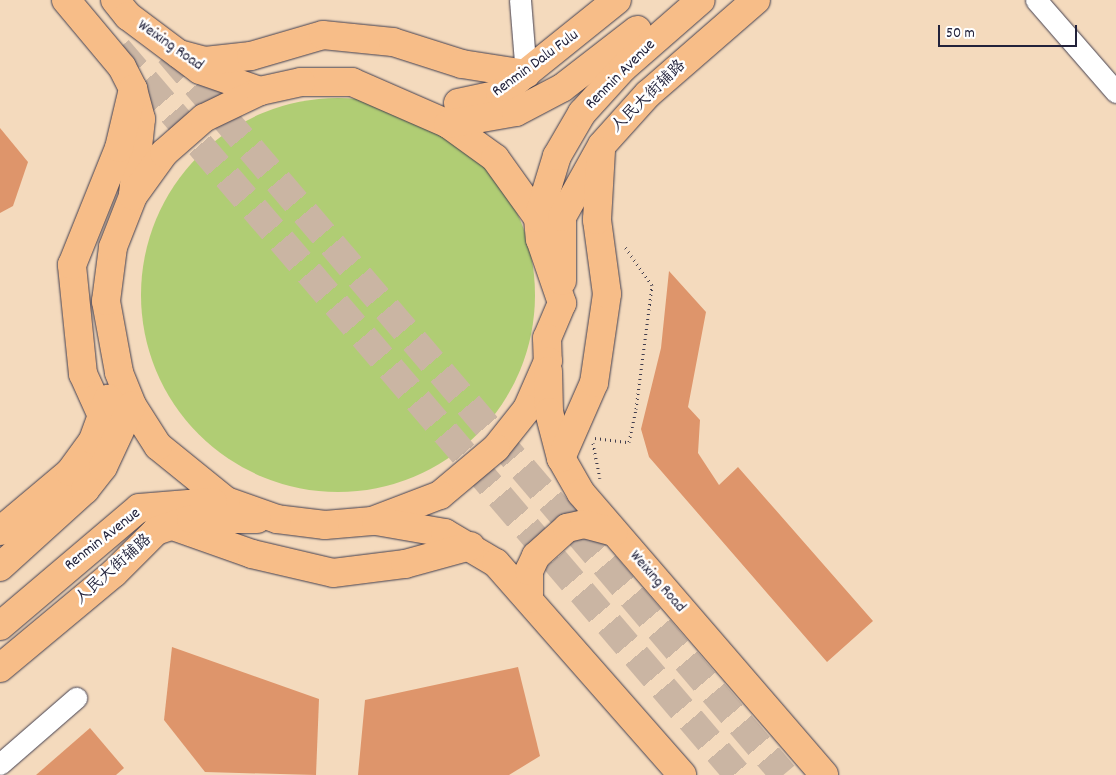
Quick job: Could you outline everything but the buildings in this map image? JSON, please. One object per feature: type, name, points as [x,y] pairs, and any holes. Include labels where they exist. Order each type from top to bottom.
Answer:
[{"type":"main road","points":[[66,0],[122,67],[132,89],[141,119],[133,196]]},
{"type":"main road","name":"Weixing Road","points":[[114,0],[200,70],[260,91]]},
{"type":"main road","name":"Renmin Dalu Fulu","points":[[416,109],[484,100],[526,74],[617,0]]},
{"type":"main road","name":"Renmin Avenue","points":[[448,124],[516,112],[562,88],[610,54],[672,0]]},
{"type":"main road","name":"Renmin Avenue","points":[[538,218],[557,156],[582,114],[623,68],[701,0]]},
{"type":"main road","name":"人民大街辅路","points":[[562,303],[562,217],[602,145],[648,94],[756,0]]},
{"type":"main road","points":[[179,54],[205,61],[251,56],[323,36],[394,42],[462,64],[526,74]]},
{"type":"main road","points":[[562,303],[540,239],[538,218],[495,158],[448,124],[352,82],[301,82],[260,91],[204,118],[164,153],[133,196],[113,247],[106,301],[119,372],[132,405],[158,446],[226,501],[277,519],[325,525],[372,521],[445,533],[471,546],[496,563],[682,775]]},
{"type":"main road","points":[[102,416],[83,374],[72,265],[119,148],[132,89]]},
{"type":"main road","points":[[561,458],[594,383],[608,294],[597,220],[602,145]]},
{"type":"main road","name":"Weixing Road","points":[[562,303],[547,338],[548,412],[561,458],[582,493],[614,532],[824,775]]},
{"type":"main road","points":[[372,521],[440,495],[496,448],[527,409],[548,361]]},
{"type":"main road","points":[[0,531],[70,472],[93,440],[119,372]]},
{"type":"main road","points":[[0,567],[85,490],[104,466],[132,405]]},
{"type":"main road","name":"Renmin Avenue","points":[[0,626],[140,508],[226,501]]},
{"type":"main road","name":"人民大街辅路","points":[[0,668],[114,573],[156,531],[191,520],[277,519]]},
{"type":"main road","points":[[529,599],[530,571],[536,556],[567,528],[584,524],[614,532]]},
{"type":"main road","points":[[172,526],[252,554],[334,573],[405,564],[471,546]]},
{"type":"street","points":[[520,0],[526,74]]},
{"type":"street","points":[[1036,0],[1116,92]]},
{"type":"street","points":[[0,764],[76,698]]},
{"type":"path","points":[[600,478],[592,437],[629,442],[652,285],[622,237]]},
{"type":"green space","points":[[338,98],[376,102],[395,106],[413,113],[448,131],[477,156],[502,185],[520,220],[527,238],[531,257],[535,295],[531,333],[527,352],[520,370],[502,405],[477,434],[448,459],[413,477],[395,484],[376,488],[338,492],[300,488],[281,484],[263,477],[228,459],[199,434],[174,405],[156,370],[149,352],[145,333],[141,295],[145,257],[149,238],[156,220],[174,185],[199,156],[228,131],[263,113],[281,106],[300,102]]},
{"type":"tunnel","points":[[118,49],[738,775]]},
{"type":"tunnel","points":[[169,53],[784,775]]}]
